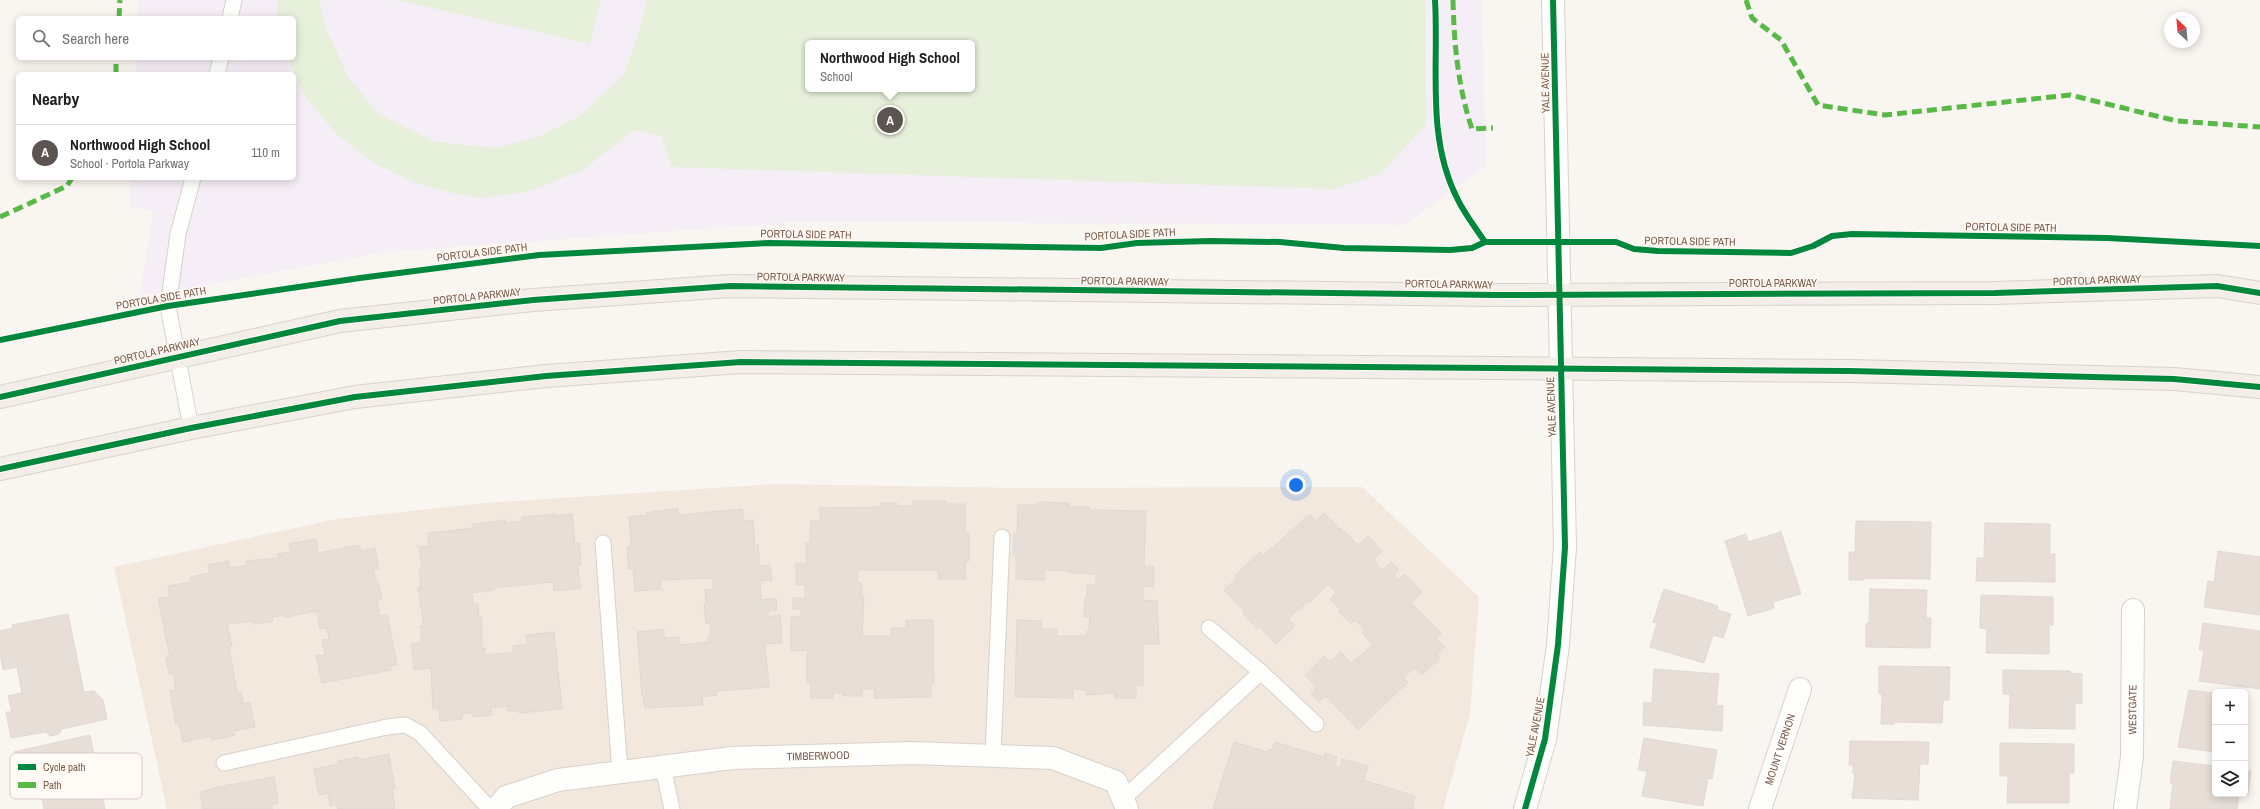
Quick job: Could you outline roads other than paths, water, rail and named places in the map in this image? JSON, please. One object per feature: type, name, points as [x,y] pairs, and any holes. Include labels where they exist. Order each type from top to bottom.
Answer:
[{"type":"main road","name":"PORTOLA PARKWAY","points":[[0,397],[340,321],[533,300],[730,286],[1495,295],[1994,293],[2218,286],[2260,293]]},
{"type":"main road","points":[[0,469],[191,428],[355,398],[546,376],[741,362],[1560,370],[1858,371],[2174,379],[2260,387]]},
{"type":"street","name":"YALE AVENUE","points":[[1525,809],[1545,739],[1558,645],[1565,547],[1558,294],[1553,0]]},
{"type":"street","name":"WESTGATE","points":[[2125,809],[2132,757],[2133,610]]},
{"type":"street","name":"MOUNT VERNON","points":[[1760,809],[1800,689]]},
{"type":"street","name":"TIMBERWOOD","points":[[496,809],[506,797],[558,780],[732,758],[912,753],[1053,758],[1116,782],[1125,804]]},
{"type":"lane","points":[[230,16],[234,0]]},
{"type":"lane","points":[[217,72],[220,60]]},
{"type":"lane","points":[[191,428],[168,306],[178,234],[192,180]]},
{"type":"lane","points":[[993,756],[1002,536]]},
{"type":"lane","points":[[603,543],[620,772]]},
{"type":"lane","points":[[1209,628],[1261,672],[1316,724]]},
{"type":"lane","points":[[1125,804],[1261,672]]},
{"type":"lane","points":[[224,763],[387,727],[405,725],[420,733],[490,809]]},
{"type":"lane","points":[[663,767],[672,809]]},
{"type":"place","name":"Northwood High School","points":[[890,120]]}]
